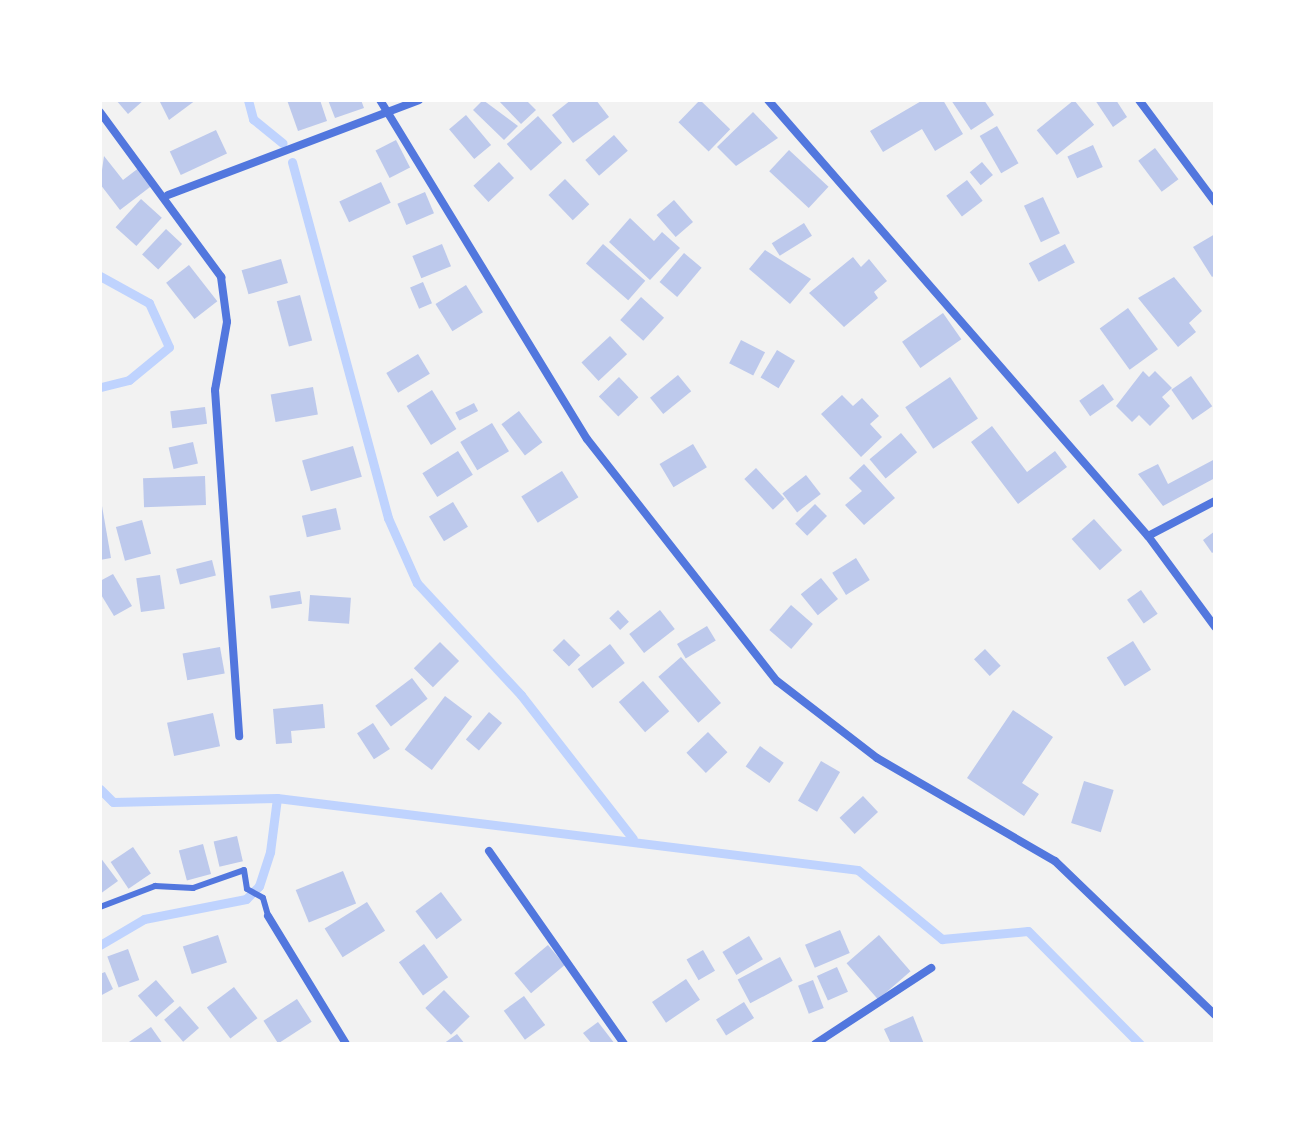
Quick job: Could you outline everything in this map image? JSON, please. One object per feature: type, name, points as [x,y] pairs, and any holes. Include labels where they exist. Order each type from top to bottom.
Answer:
[{"type":"street","points":[[380,100],[587,439],[777,681],[877,758],[1055,861],[1215,1015]]},
{"type":"street","points":[[168,195],[389,114],[419,100]]},
{"type":"street","points":[[768,100],[1148,536],[1215,627]]},
{"type":"street","points":[[1139,100],[1215,202]]},
{"type":"street","points":[[100,112],[168,195],[221,277],[227,322],[215,390],[239,736]]},
{"type":"street","points":[[1148,536],[1215,501]]},
{"type":"street","points":[[489,851],[624,1044]]},
{"type":"street","points":[[268,916],[346,1044]]},
{"type":"street","points":[[815,1044],[826,1041],[931,968]]},
{"type":"lane","points":[[100,907],[155,886],[193,888],[244,870],[247,889],[263,898],[268,916]]},
{"type":"building","points":[[116,100],[144,100],[128,114]]},
{"type":"building","points":[[159,100],[196,100],[169,120]]},
{"type":"building","points":[[287,100],[320,100],[327,121],[298,131]]},
{"type":"building","points":[[328,100],[361,100],[364,108],[335,118]]},
{"type":"building","points":[[483,100],[518,126],[504,140],[473,110]]},
{"type":"building","points":[[498,100],[526,100],[536,110],[521,124]]},
{"type":"building","points":[[571,100],[596,100],[609,117],[573,143],[552,115]]},
{"type":"building","points":[[700,100],[730,129],[709,151],[678,122]]},
{"type":"building","points":[[923,100],[943,100],[963,134],[935,151],[922,129],[883,152],[870,131]]},
{"type":"building","points":[[951,100],[984,100],[994,115],[971,130]]},
{"type":"building","points":[[1074,100],[1094,125],[1057,155],[1037,130]]},
{"type":"building","points":[[1095,100],[1116,100],[1127,117],[1113,127]]},
{"type":"building","points":[[753,112],[778,138],[736,166],[717,147]]},
{"type":"building","points":[[466,115],[491,145],[474,159],[449,129]]},
{"type":"building","points":[[538,116],[562,143],[531,171],[507,144]]},
{"type":"building","points":[[997,126],[1018,163],[1001,173],[980,136]]},
{"type":"building","points":[[216,130],[227,154],[181,175],[170,152]]},
{"type":"building","points":[[614,135],[628,151],[599,176],[585,160]]},
{"type":"building","points":[[396,140],[410,168],[390,178],[376,150]]},
{"type":"building","points":[[1093,145],[1103,167],[1077,178],[1067,156]]},
{"type":"building","points":[[1155,148],[1178,179],[1162,192],[1138,161]]},
{"type":"building","points":[[789,150],[828,187],[809,208],[769,171]]},
{"type":"building","points":[[104,156],[123,180],[140,167],[154,184],[120,210],[100,184]]},
{"type":"building","points":[[499,162],[514,178],[488,202],[473,186]]},
{"type":"building","points":[[982,162],[993,175],[981,185],[970,172]]},
{"type":"building","points":[[565,179],[589,204],[573,220],[548,195]]},
{"type":"building","points":[[967,180],[983,201],[962,216],[946,196]]},
{"type":"building","points":[[381,182],[391,203],[349,222],[339,201]]},
{"type":"building","points":[[425,192],[434,213],[406,225],[397,204]]},
{"type":"building","points":[[1043,197],[1060,233],[1041,242],[1024,206]]},
{"type":"building","points":[[141,199],[162,218],[136,246],[116,227]]},
{"type":"building","points":[[674,200],[693,222],[676,237],[657,215]]},
{"type":"building","points":[[630,218],[654,241],[662,232],[680,248],[650,280],[609,242]]},
{"type":"building","points":[[804,223],[812,236],[780,256],[772,243]]},
{"type":"building","points":[[166,229],[182,244],[158,270],[142,255]]},
{"type":"building","points":[[1215,234],[1215,275],[1212,277],[1193,247]]},
{"type":"building","points":[[442,244],[451,266],[421,278],[412,256]]},
{"type":"building","points":[[603,244],[645,281],[628,300],[586,264]]},
{"type":"building","points":[[1065,244],[1075,263],[1039,282],[1029,263]]},
{"type":"building","points":[[765,250],[811,279],[790,304],[749,269]]},
{"type":"building","points":[[684,253],[702,268],[677,297],[660,282]]},
{"type":"building","points":[[853,257],[861,267],[869,259],[887,281],[874,292],[878,298],[844,327],[809,293]]},
{"type":"building","points":[[281,259],[288,283],[248,294],[242,270]]},
{"type":"building","points":[[189,265],[217,301],[194,319],[166,283]]},
{"type":"building","points":[[1174,277],[1202,311],[1189,323],[1196,332],[1178,347],[1138,298]]},
{"type":"building","points":[[423,282],[432,303],[419,309],[410,287]]},
{"type":"building","points":[[466,285],[483,312],[452,331],[435,304]]},
{"type":"building","points":[[300,295],[312,340],[289,347],[277,301]]},
{"type":"building","points":[[641,297],[664,318],[643,341],[620,320]]},
{"type":"building","points":[[1128,308],[1158,349],[1130,370],[1100,329]]},
{"type":"building","points":[[943,313],[961,339],[920,368],[902,342]]},
{"type":"building","points":[[610,336],[627,354],[599,381],[581,363]]},
{"type":"building","points":[[741,340],[765,352],[753,375],[729,363]]},
{"type":"building","points":[[777,350],[795,361],[779,388],[761,377]]},
{"type":"building","points":[[418,354],[430,374],[398,393],[386,373]]},
{"type":"building","points":[[1143,371],[1149,377],[1155,371],[1172,388],[1162,397],[1170,406],[1150,426],[1139,415],[1132,422],[1116,406]]},
{"type":"building","points":[[678,375],[691,391],[663,414],[650,398]]},
{"type":"building","points":[[1191,376],[1212,406],[1193,420],[1171,390]]},
{"type":"building","points":[[619,377],[638,397],[618,417],[599,396]]},
{"type":"building","points":[[950,377],[978,418],[933,449],[905,407]]},
{"type":"building","points":[[1103,384],[1114,400],[1090,416],[1079,401]]},
{"type":"building","points":[[313,387],[318,415],[276,422],[271,394]]},
{"type":"building","points":[[432,390],[456,429],[431,445],[407,406]]},
{"type":"building","points":[[842,395],[853,406],[862,398],[879,416],[870,424],[882,437],[861,457],[821,414]]},
{"type":"building","points":[[474,403],[478,411],[459,421],[455,413]]},
{"type":"building","points":[[205,407],[207,424],[172,428],[170,411]]},
{"type":"building","points":[[519,411],[542,442],[525,455],[501,424]]},
{"type":"building","points":[[492,423],[509,451],[477,470],[460,442]]},
{"type":"building","points":[[992,426],[1027,472],[1055,451],[1067,467],[1018,504],[971,442]]},
{"type":"building","points":[[901,433],[917,452],[886,479],[870,459]]},
{"type":"building","points":[[193,442],[198,463],[174,469],[169,448]]},
{"type":"building","points":[[693,444],[707,467],[673,487],[660,464]]},
{"type":"building","points":[[353,446],[362,477],[311,491],[302,461]]},
{"type":"building","points":[[458,451],[473,475],[437,497],[422,473]]},
{"type":"building","points":[[1215,459],[1215,478],[1163,506],[1138,474],[1158,464],[1168,484]]},
{"type":"building","points":[[864,464],[895,498],[864,525],[845,505],[862,491],[849,478]]},
{"type":"building","points":[[756,468],[785,499],[773,510],[744,479]]},
{"type":"building","points":[[562,471],[578,497],[538,523],[521,496]]},
{"type":"building","points":[[806,475],[821,494],[797,512],[782,493]]},
{"type":"building","points":[[205,476],[206,505],[144,507],[143,478]]},
{"type":"building","points":[[453,502],[468,527],[444,541],[429,516]]},
{"type":"building","points":[[815,504],[827,516],[807,536],[795,524]]},
{"type":"building","points":[[100,507],[111,558],[100,560]]},
{"type":"building","points":[[336,508],[341,529],[307,537],[302,516]]},
{"type":"building","points":[[1094,519],[1122,550],[1100,570],[1072,539]]},
{"type":"building","points":[[142,520],[151,554],[125,561],[116,527]]},
{"type":"building","points":[[1215,531],[1215,551],[1212,553],[1203,540]]},
{"type":"building","points":[[856,558],[870,580],[846,595],[832,573]]},
{"type":"building","points":[[212,560],[216,576],[180,584],[176,569]]},
{"type":"building","points":[[113,574],[132,606],[114,616],[100,593],[100,581]]},
{"type":"building","points":[[160,575],[165,609],[141,612],[136,578]]},
{"type":"building","points":[[821,578],[838,599],[818,615],[801,594]]},
{"type":"building","points":[[1141,590],[1158,614],[1144,624],[1127,600]]},
{"type":"building","points":[[300,591],[302,604],[271,609],[269,596]]},
{"type":"building","points":[[310,595],[351,598],[349,624],[308,621]]},
{"type":"building","points":[[791,605],[813,624],[791,649],[769,630]]},
{"type":"building","points":[[618,610],[629,622],[620,630],[609,618]]},
{"type":"building","points":[[660,610],[675,629],[644,653],[629,634]]},
{"type":"building","points":[[707,626],[716,641],[686,659],[677,644]]},
{"type":"building","points":[[564,639],[580,655],[569,667],[553,650]]},
{"type":"building","points":[[1133,641],[1151,670],[1125,686],[1107,657]]},
{"type":"building","points":[[440,642],[459,661],[433,687],[414,668]]},
{"type":"building","points":[[610,644],[625,663],[592,688],[578,669]]},
{"type":"building","points":[[220,647],[225,674],[187,680],[183,654]]},
{"type":"building","points":[[985,649],[1001,666],[990,676],[974,659]]},
{"type":"building","points":[[681,657],[721,703],[698,723],[658,677]]},
{"type":"building","points":[[412,678],[428,699],[391,726],[375,706]]},
{"type":"building","points":[[643,681],[669,711],[645,732],[619,702]]},
{"type":"building","points":[[445,696],[472,716],[432,770],[405,750]]},
{"type":"building","points":[[323,704],[325,728],[291,731],[292,743],[276,744],[273,709]]},
{"type":"building","points":[[1013,710],[1053,737],[1022,783],[1039,794],[1024,816],[967,778]]},
{"type":"building","points":[[489,712],[502,723],[479,751],[466,740]]},
{"type":"building","points":[[213,713],[220,746],[174,756],[167,723]]},
{"type":"building","points":[[373,723],[390,749],[374,759],[357,733]]},
{"type":"building","points":[[708,732],[727,752],[706,773],[686,753]]},
{"type":"building","points":[[760,746],[784,763],[769,783],[746,766]]},
{"type":"building","points":[[821,761],[840,772],[817,812],[798,801]]},
{"type":"building","points":[[1084,781],[1114,790],[1101,832],[1071,823]]},
{"type":"building","points":[[863,796],[878,812],[855,834],[840,818]]},
{"type":"building","points":[[237,836],[243,861],[219,867],[214,841]]},
{"type":"building","points":[[203,844],[211,874],[187,880],[179,850]]},
{"type":"building","points":[[133,847],[151,874],[129,889],[111,862]]},
{"type":"building","points":[[100,857],[118,881],[100,894]]},
{"type":"building","points":[[343,871],[356,903],[309,923],[296,890]]},
{"type":"building","points":[[441,892],[462,920],[437,939],[415,911]]},
{"type":"building","points":[[367,902],[385,931],[343,957],[325,928]]},
{"type":"building","points":[[840,930],[850,953],[815,968],[805,945]]},
{"type":"building","points":[[218,935],[227,963],[192,974],[183,946]]},
{"type":"building","points":[[879,935],[910,971],[878,999],[847,963]]},
{"type":"building","points":[[749,936],[763,959],[736,975],[722,952]]},
{"type":"building","points":[[424,944],[448,977],[423,995],[399,962]]},
{"type":"building","points":[[548,945],[565,965],[531,993],[514,973]]},
{"type":"building","points":[[128,949],[139,980],[119,988],[107,957]]},
{"type":"building","points":[[703,950],[715,971],[699,980],[687,960]]},
{"type":"building","points":[[780,957],[793,981],[750,1003],[738,980]]},
{"type":"building","points":[[837,967],[848,992],[828,1001],[817,976]]},
{"type":"building","points":[[105,972],[113,989],[100,996],[100,974]]},
{"type":"building","points":[[686,979],[700,1000],[666,1023],[652,1002]]},
{"type":"building","points":[[156,980],[174,1001],[156,1017],[138,996]]},
{"type":"building","points":[[813,980],[824,1008],[809,1014],[798,986]]},
{"type":"building","points":[[234,987],[257,1018],[230,1039],[207,1007]]},
{"type":"building","points":[[444,990],[470,1017],[451,1035],[425,1008]]},
{"type":"building","points":[[524,996],[545,1025],[525,1040],[504,1011]]},
{"type":"building","points":[[297,999],[312,1022],[278,1043],[263,1021]]},
{"type":"building","points":[[744,1002],[754,1018],[726,1036],[716,1019]]},
{"type":"building","points":[[180,1006],[199,1028],[183,1042],[164,1020]]},
{"type":"building","points":[[913,1016],[924,1044],[891,1044],[884,1029]]},
{"type":"building","points":[[598,1022],[615,1044],[592,1044],[583,1033]]},
{"type":"building","points":[[151,1027],[163,1044],[126,1044]]},
{"type":"building","points":[[457,1034],[465,1044],[443,1044]]},
{"type":"waterway","points":[[248,100],[253,119],[283,143]]},
{"type":"waterway","points":[[292,162],[388,518],[417,583],[521,695],[633,839]]},
{"type":"waterway","points":[[100,276],[149,303],[169,347],[129,380],[100,387]]},
{"type":"waterway","points":[[100,789],[113,802],[277,798],[858,870],[942,939],[1028,931],[1140,1044]]},
{"type":"waterway","points":[[100,945],[144,919],[246,899],[259,886],[270,852],[277,798]]}]
